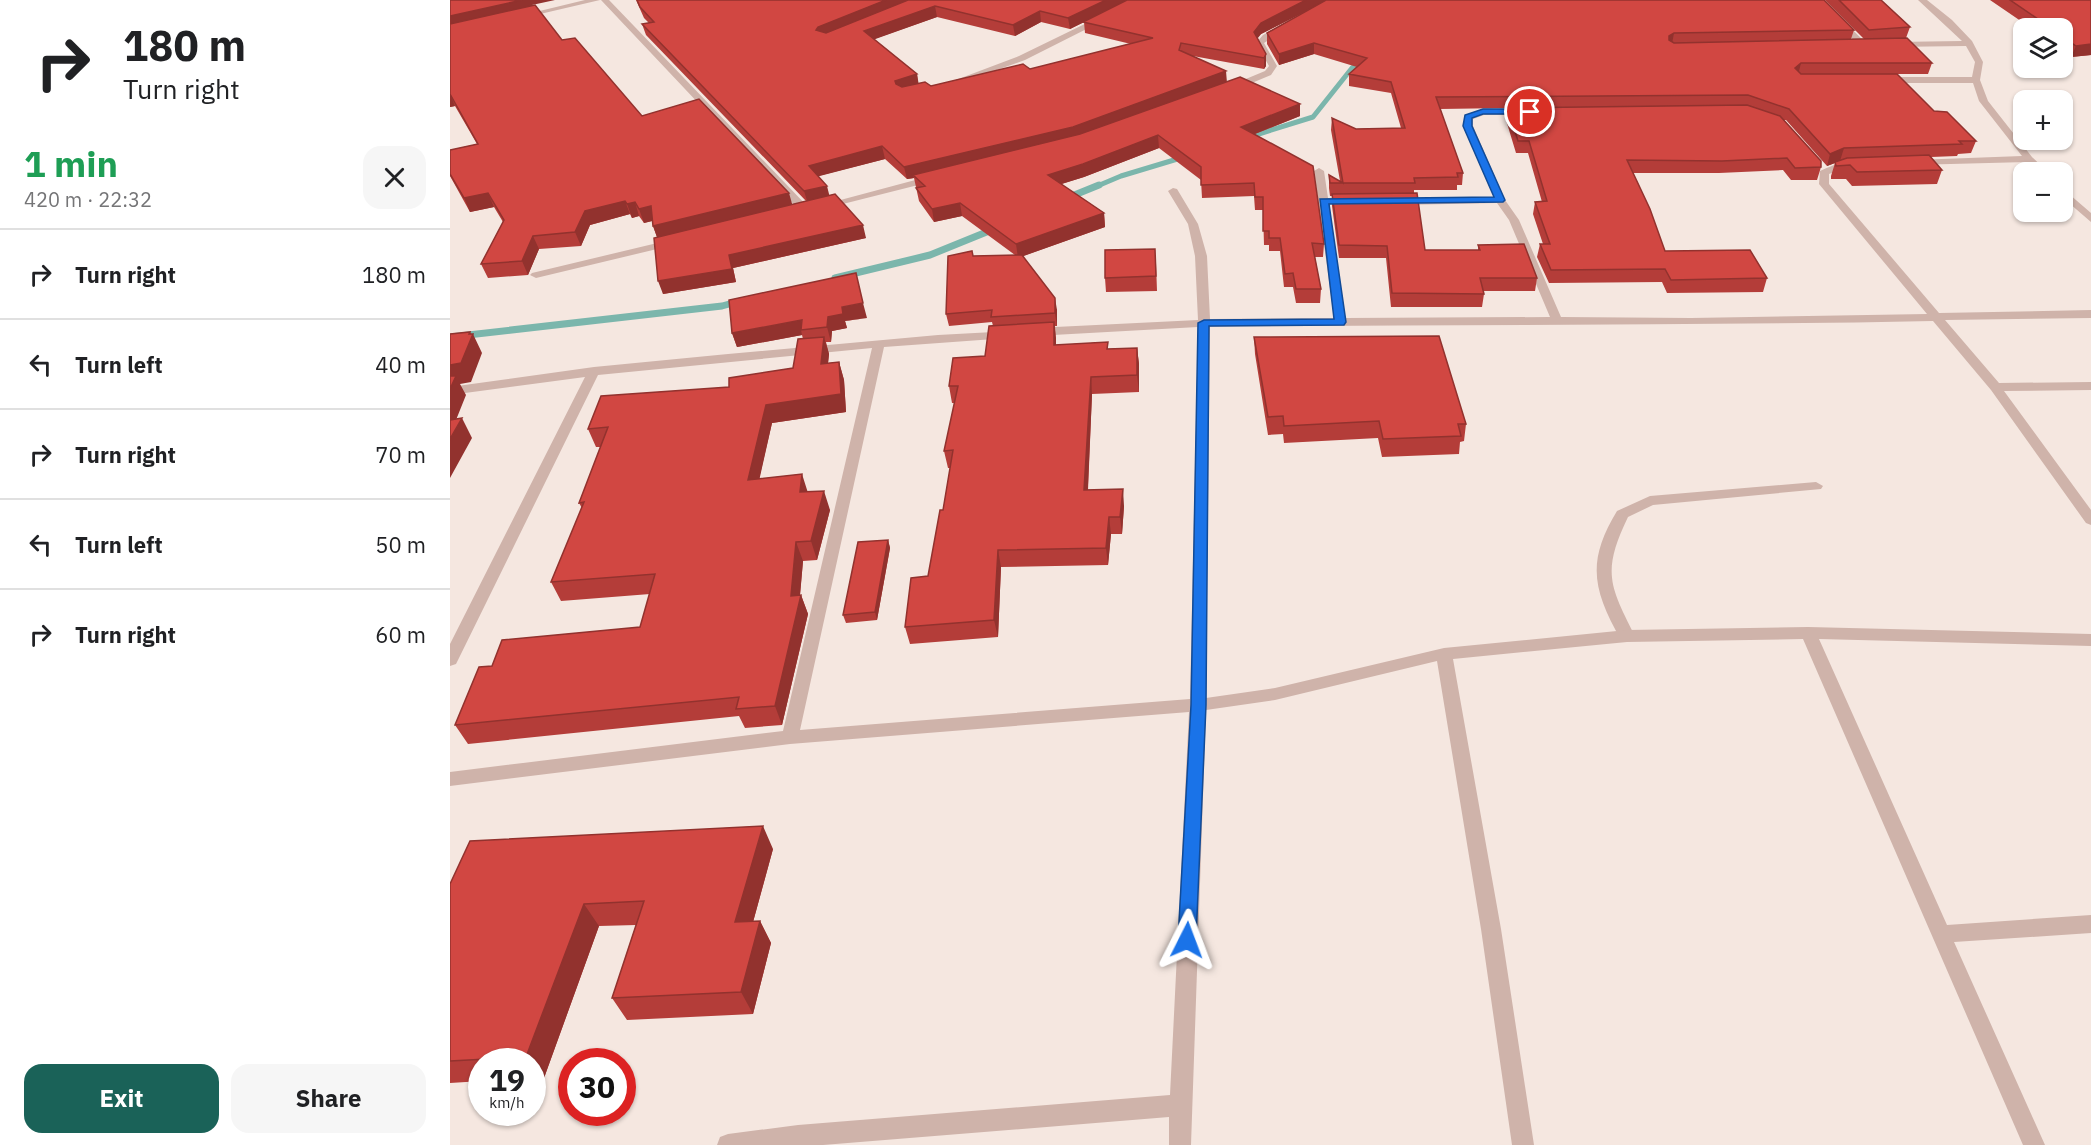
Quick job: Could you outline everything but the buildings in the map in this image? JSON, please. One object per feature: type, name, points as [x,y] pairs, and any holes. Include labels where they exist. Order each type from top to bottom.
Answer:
[{"type":"street","points":[[518,18],[596,0]]},
{"type":"street","points":[[605,0],[800,212],[942,176]]},
{"type":"street","points":[[948,83],[1022,58],[1140,0]]},
{"type":"street","points":[[1818,0],[1863,45]]},
{"type":"street","points":[[1922,0],[1949,22],[1969,43],[1979,62],[1976,80],[1984,101],[2032,162]]},
{"type":"street","points":[[1220,92],[1268,73],[1273,66],[1260,43],[1266,37],[1297,21]]},
{"type":"street","points":[[1887,45],[1969,43]]},
{"type":"street","points":[[1851,45],[1875,45]]},
{"type":"street","points":[[1869,80],[1976,80]]},
{"type":"street","points":[[1542,112],[1483,112],[1468,117],[1468,126],[1500,200],[1514,220],[1557,320]]},
{"type":"street","points":[[1899,164],[2029,159]]},
{"type":"street","points":[[1863,165],[1820,169],[1824,184],[1995,387],[2091,520]]},
{"type":"street","points":[[1319,171],[1340,322]]},
{"type":"street","points":[[1173,191],[1193,224],[1201,256],[1204,323],[1198,705],[1180,1145]]},
{"type":"street","points":[[1382,202],[1500,200]]},
{"type":"street","points":[[1323,201],[1359,202]]},
{"type":"street","points":[[2073,202],[2091,219]]},
{"type":"street","points":[[536,275],[682,240]]},
{"type":"street","points":[[450,391],[594,371],[879,344],[1204,323],[1557,320],[1691,322],[2091,314]]},
{"type":"street","points":[[790,737],[879,344]]},
{"type":"street","points":[[450,660],[594,371]]},
{"type":"street","points":[[1995,387],[2091,386]]},
{"type":"street","points":[[1627,636],[1602,587],[1603,557],[1622,514],[1650,501],[1816,486]]},
{"type":"street","points":[[450,779],[790,737],[1198,705],[1275,694],[1444,654],[1627,636],[1808,633],[2091,640]]},
{"type":"street","points":[[1808,633],[2034,1145]]},
{"type":"street","points":[[1444,654],[1491,929],[1523,1145]]},
{"type":"street","points":[[1941,934],[2091,924]]},
{"type":"street","points":[[728,1145],[798,1136],[1180,1105]]},
{"type":"waterway","points":[[1246,138],[1313,117],[1352,68],[1365,60]]},
{"type":"waterway","points":[[1095,187],[1121,176],[1184,157]]},
{"type":"waterway","points":[[1067,198],[1099,185]]},
{"type":"waterway","points":[[835,278],[930,255],[994,229]]},
{"type":"waterway","points":[[450,337],[722,306],[740,301]]},
{"type":"route","points":[[1187,940],[1198,705],[1204,323],[1340,322],[1323,201],[1465,202],[1500,200],[1468,126],[1468,117],[1483,112],[1530,112]]}]
